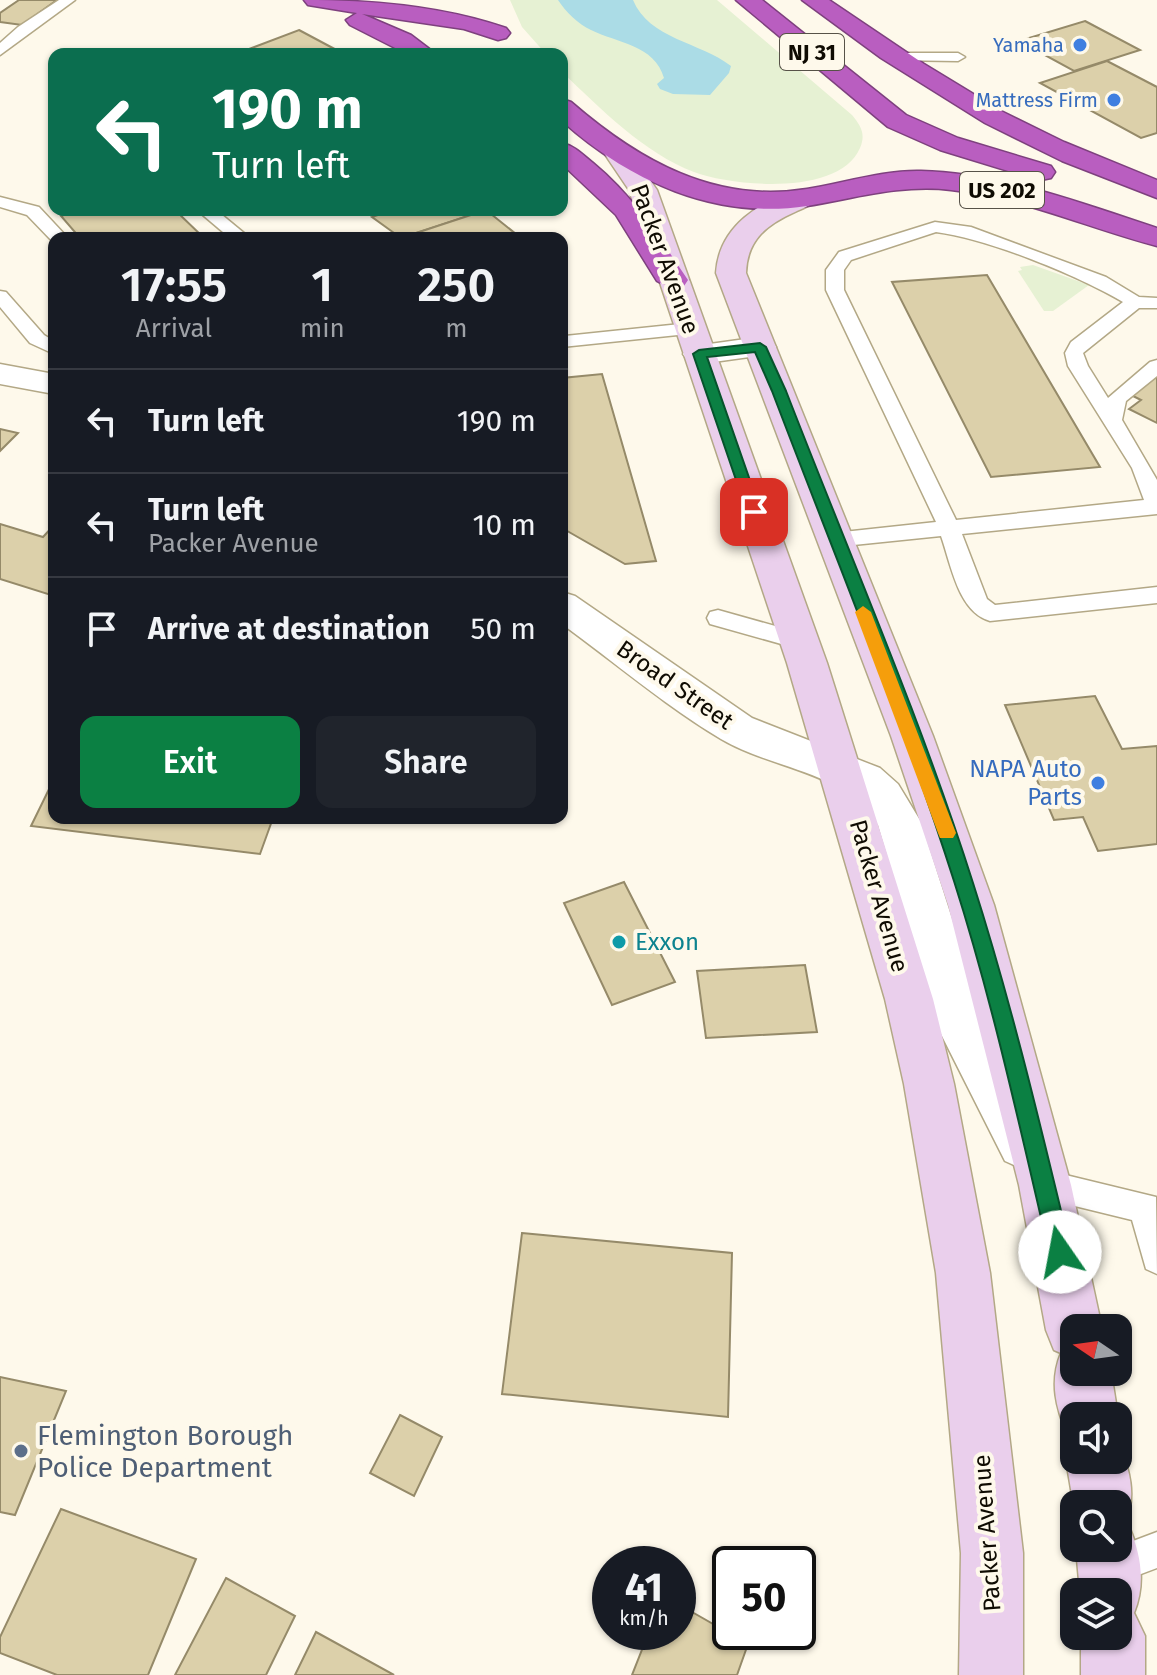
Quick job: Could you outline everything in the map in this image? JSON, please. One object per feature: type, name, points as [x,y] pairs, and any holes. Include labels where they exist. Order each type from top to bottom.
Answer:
[{"type":"highway","points":[[314,0],[468,23],[498,33]]},
{"type":"highway","points":[[314,0],[386,32],[414,48]]},
{"type":"highway","points":[[481,0],[508,48]]},
{"type":"highway","name":"NJ 31","points":[[748,0],[766,9],[897,121],[949,144],[1157,207]]},
{"type":"highway","name":"US 202","points":[[814,0],[934,81],[1034,138],[1157,190]]},
{"type":"highway","points":[[842,189],[875,175],[894,152],[897,138],[891,122],[877,105]]},
{"type":"highway","name":"US 202","points":[[568,112],[617,153],[661,178],[703,193],[752,201],[802,198],[898,179],[974,184],[1011,192],[1157,237]]},
{"type":"highway","points":[[568,156],[619,202],[644,233],[660,268],[673,280]]},
{"type":"main road","name":"Packer Avenue","points":[[617,153],[643,190],[799,641],[841,769],[909,999],[954,1211],[974,1364],[992,1553],[991,1675]]},
{"type":"main road","points":[[802,198],[757,220],[739,236],[732,253],[731,273],[912,736],[960,870],[994,983],[1045,1185],[1071,1314]]},
{"type":"main road","points":[[1113,1650],[1113,1675]]},
{"type":"street","points":[[695,342],[760,347]]},
{"type":"street","points":[[0,374],[48,383]]},
{"type":"street","name":"Broad Street","points":[[568,609],[737,729],[865,780],[883,796],[899,822],[962,1028],[1045,1185]]},
{"type":"lane","points":[[0,51],[23,30],[68,0]]},
{"type":"lane","points":[[0,202],[33,211],[48,207]]},
{"type":"lane","points":[[33,211],[53,232]]},
{"type":"lane","points":[[213,216],[233,232]]},
{"type":"lane","points":[[1157,303],[1135,302],[1100,281],[965,231],[935,227],[873,244],[845,256],[835,270],[835,290],[949,528],[977,603],[990,613],[1157,595]]},
{"type":"lane","points":[[0,296],[37,339],[48,345]]},
{"type":"lane","points":[[834,540],[1157,506],[1135,457],[1078,366],[1074,353],[1078,346],[1135,302]]},
{"type":"lane","points":[[568,342],[695,342]]},
{"type":"lane","points":[[1112,420],[1117,399],[1157,366]]},
{"type":"lane","points":[[1135,457],[1157,462]]},
{"type":"lane","points":[[718,618],[799,641]]},
{"type":"lane","points":[[1045,1185],[1145,1208],[1157,1258]]},
{"type":"green space","points":[[510,0],[717,0],[852,115],[862,130],[860,148],[849,163],[831,174],[809,181],[759,184],[694,172],[641,142],[568,78],[568,48],[541,48],[522,27]]},
{"type":"green space","points":[[1033,265],[1089,285],[1053,311],[1044,311],[1018,271],[1022,270],[1020,267]]},
{"type":"water","points":[[558,0],[633,0],[651,23],[676,39],[719,58],[731,66],[729,73],[710,95],[673,94],[660,89],[657,84],[664,78],[652,58],[634,46],[586,27]]},
{"type":"building","points":[[19,0],[57,0],[22,25],[0,22],[0,13]]},
{"type":"building","name":"Yamaha","points":[[1085,21],[1140,50],[1074,71],[1019,41]]},
{"type":"building","points":[[299,30],[333,48],[252,48]]},
{"type":"building","name":"Mattress Firm","points":[[1107,61],[1157,87],[1157,133],[1141,138],[1040,83]]},
{"type":"building","points":[[61,216],[181,216],[198,232],[75,232]]},
{"type":"building","points":[[468,216],[419,232],[393,232],[372,217]]},
{"type":"building","points":[[468,216],[494,216],[514,232],[419,232]]},
{"type":"building","points":[[987,275],[1100,467],[991,477],[892,282]]},
{"type":"building","points":[[602,374],[656,561],[625,564],[568,531],[568,377]]},
{"type":"building","points":[[1157,374],[1157,423],[1129,409],[1141,400],[1131,395]]},
{"type":"building","points":[[0,429],[18,433],[0,451]]},
{"type":"building","points":[[0,524],[43,537],[48,532],[48,594],[0,579]]},
{"type":"building","name":"NAPA Auto Parts","points":[[1095,696],[1122,749],[1157,746],[1157,844],[1098,851],[1083,817],[1054,820],[1005,705]]},
{"type":"building","points":[[48,791],[48,824],[271,824],[260,854],[31,826]]},
{"type":"building","name":"Exxon","points":[[624,882],[675,982],[612,1005],[564,903]]},
{"type":"building","points":[[805,965],[817,1032],[706,1038],[697,971]]},
{"type":"building","points":[[522,1233],[732,1253],[728,1417],[502,1394]]},
{"type":"building","name":"Flemington Borough Police Department","points":[[0,1377],[66,1391],[15,1515],[0,1512]]},
{"type":"building","points":[[400,1415],[442,1437],[414,1496],[370,1473]]},
{"type":"building","points":[[61,1509],[196,1559],[148,1675],[57,1675],[0,1653],[0,1637]]},
{"type":"building","points":[[226,1578],[295,1616],[266,1675],[175,1675]]},
{"type":"building","points":[[696,1614],[712,1623],[712,1650],[746,1650],[737,1675],[632,1675],[642,1650],[696,1650]]},
{"type":"building","points":[[316,1632],[394,1675],[295,1675]]},
{"type":"slow traffic","points":[[863,612],[947,833]]},
{"type":"place","name":"Yamaha","points":[[1080,45]]},
{"type":"place","name":"Mattress Firm","points":[[1114,100]]},
{"type":"place","name":"NAPA Auto Parts","points":[[1098,783]]},
{"type":"place","name":"Exxon","points":[[619,942]]},
{"type":"place","name":"Flemington Borough Police Department","points":[[21,1451]]},
{"type":"route","points":[[754,512],[699,354],[760,347],[779,391],[912,736],[963,882],[1010,1042],[1060,1252]]}]
